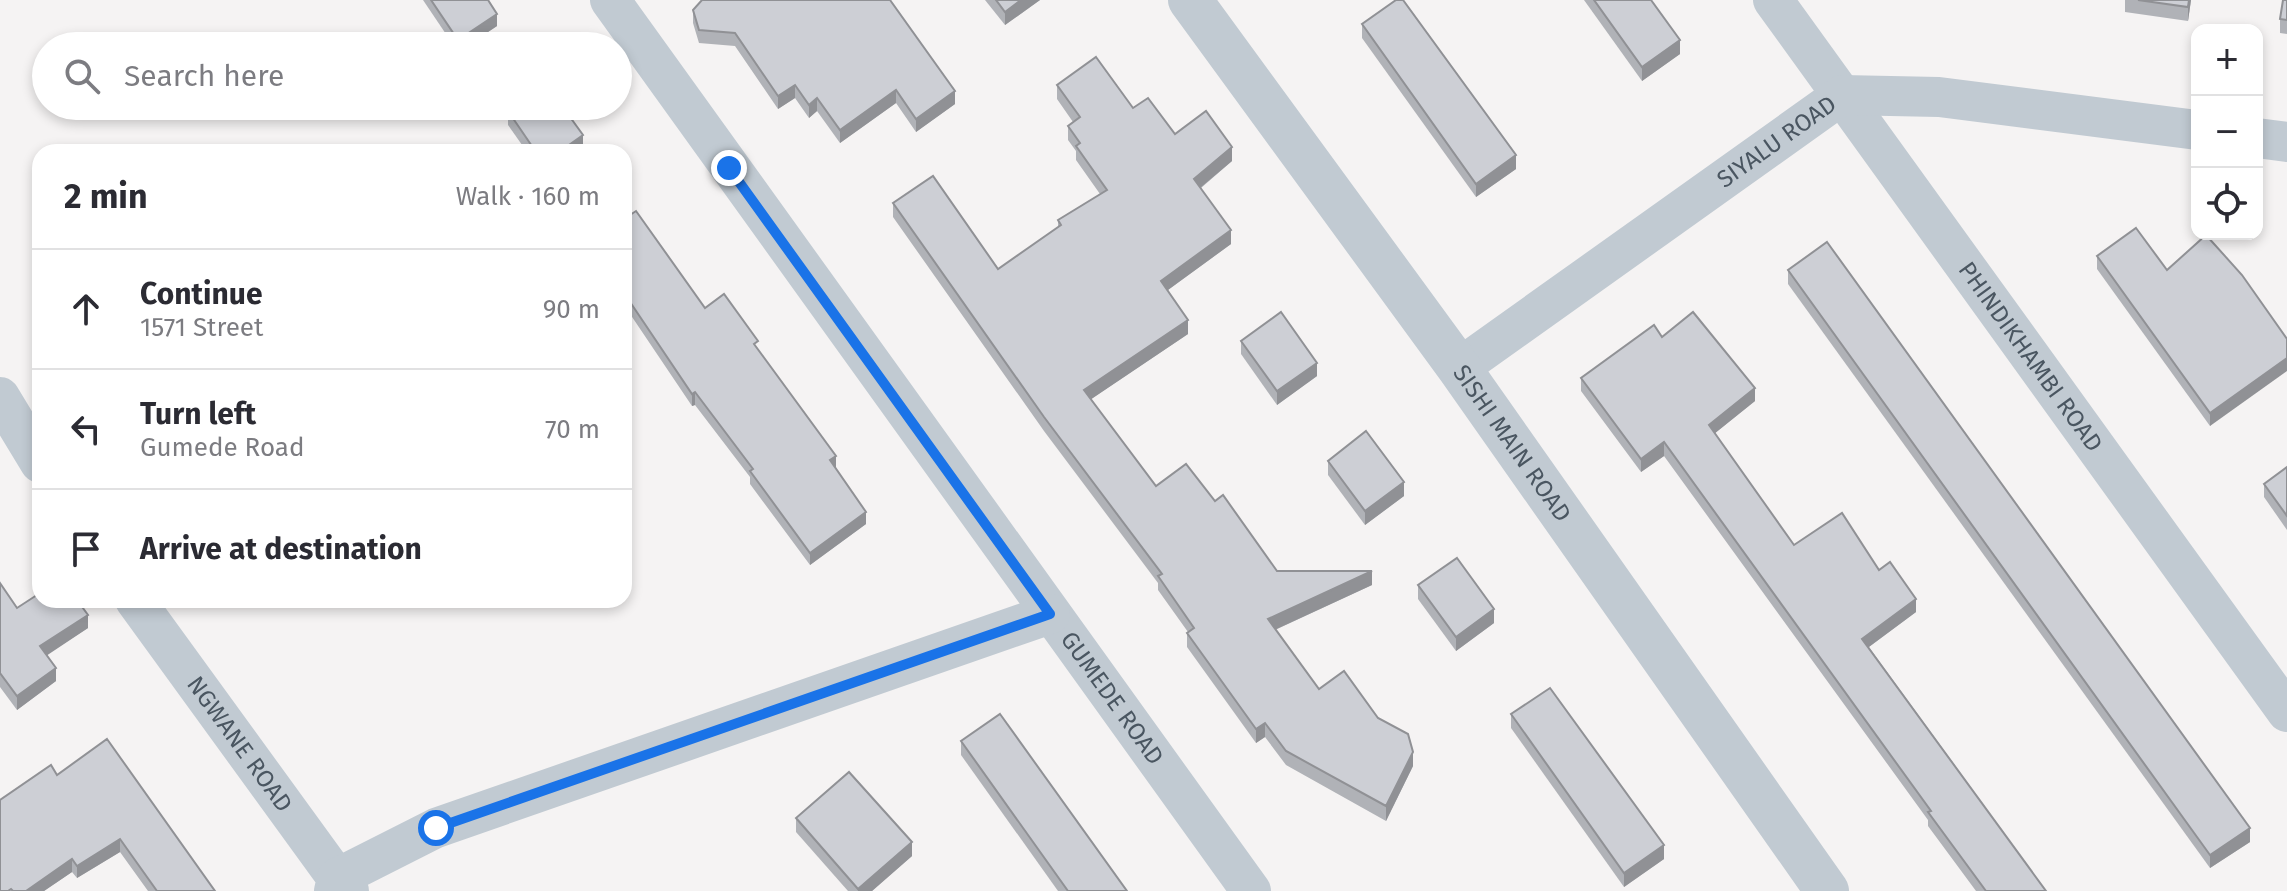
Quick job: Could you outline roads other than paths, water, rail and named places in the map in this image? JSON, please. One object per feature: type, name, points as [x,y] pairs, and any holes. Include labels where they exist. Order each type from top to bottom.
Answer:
[{"type":"street","name":"GUMEDE ROAD","points":[[610,0],[1251,891]]},
{"type":"street","name":"SISHI MAIN ROAD","points":[[1190,0],[1459,368],[1827,891]]},
{"type":"street","name":"PHINDIKHAMBI ROAD","points":[[1773,0],[2287,712]]},
{"type":"street","name":"SIYALU ROAD","points":[[1459,368],[1842,95],[1939,97],[2191,129]]},
{"type":"street","points":[[2263,139],[2287,142]]},
{"type":"street","points":[[0,397],[32,450]]},
{"type":"street","name":"NGWANE ROAD","points":[[141,608],[340,887]]},
{"type":"street","points":[[340,887],[436,828],[1050,614]]}]
